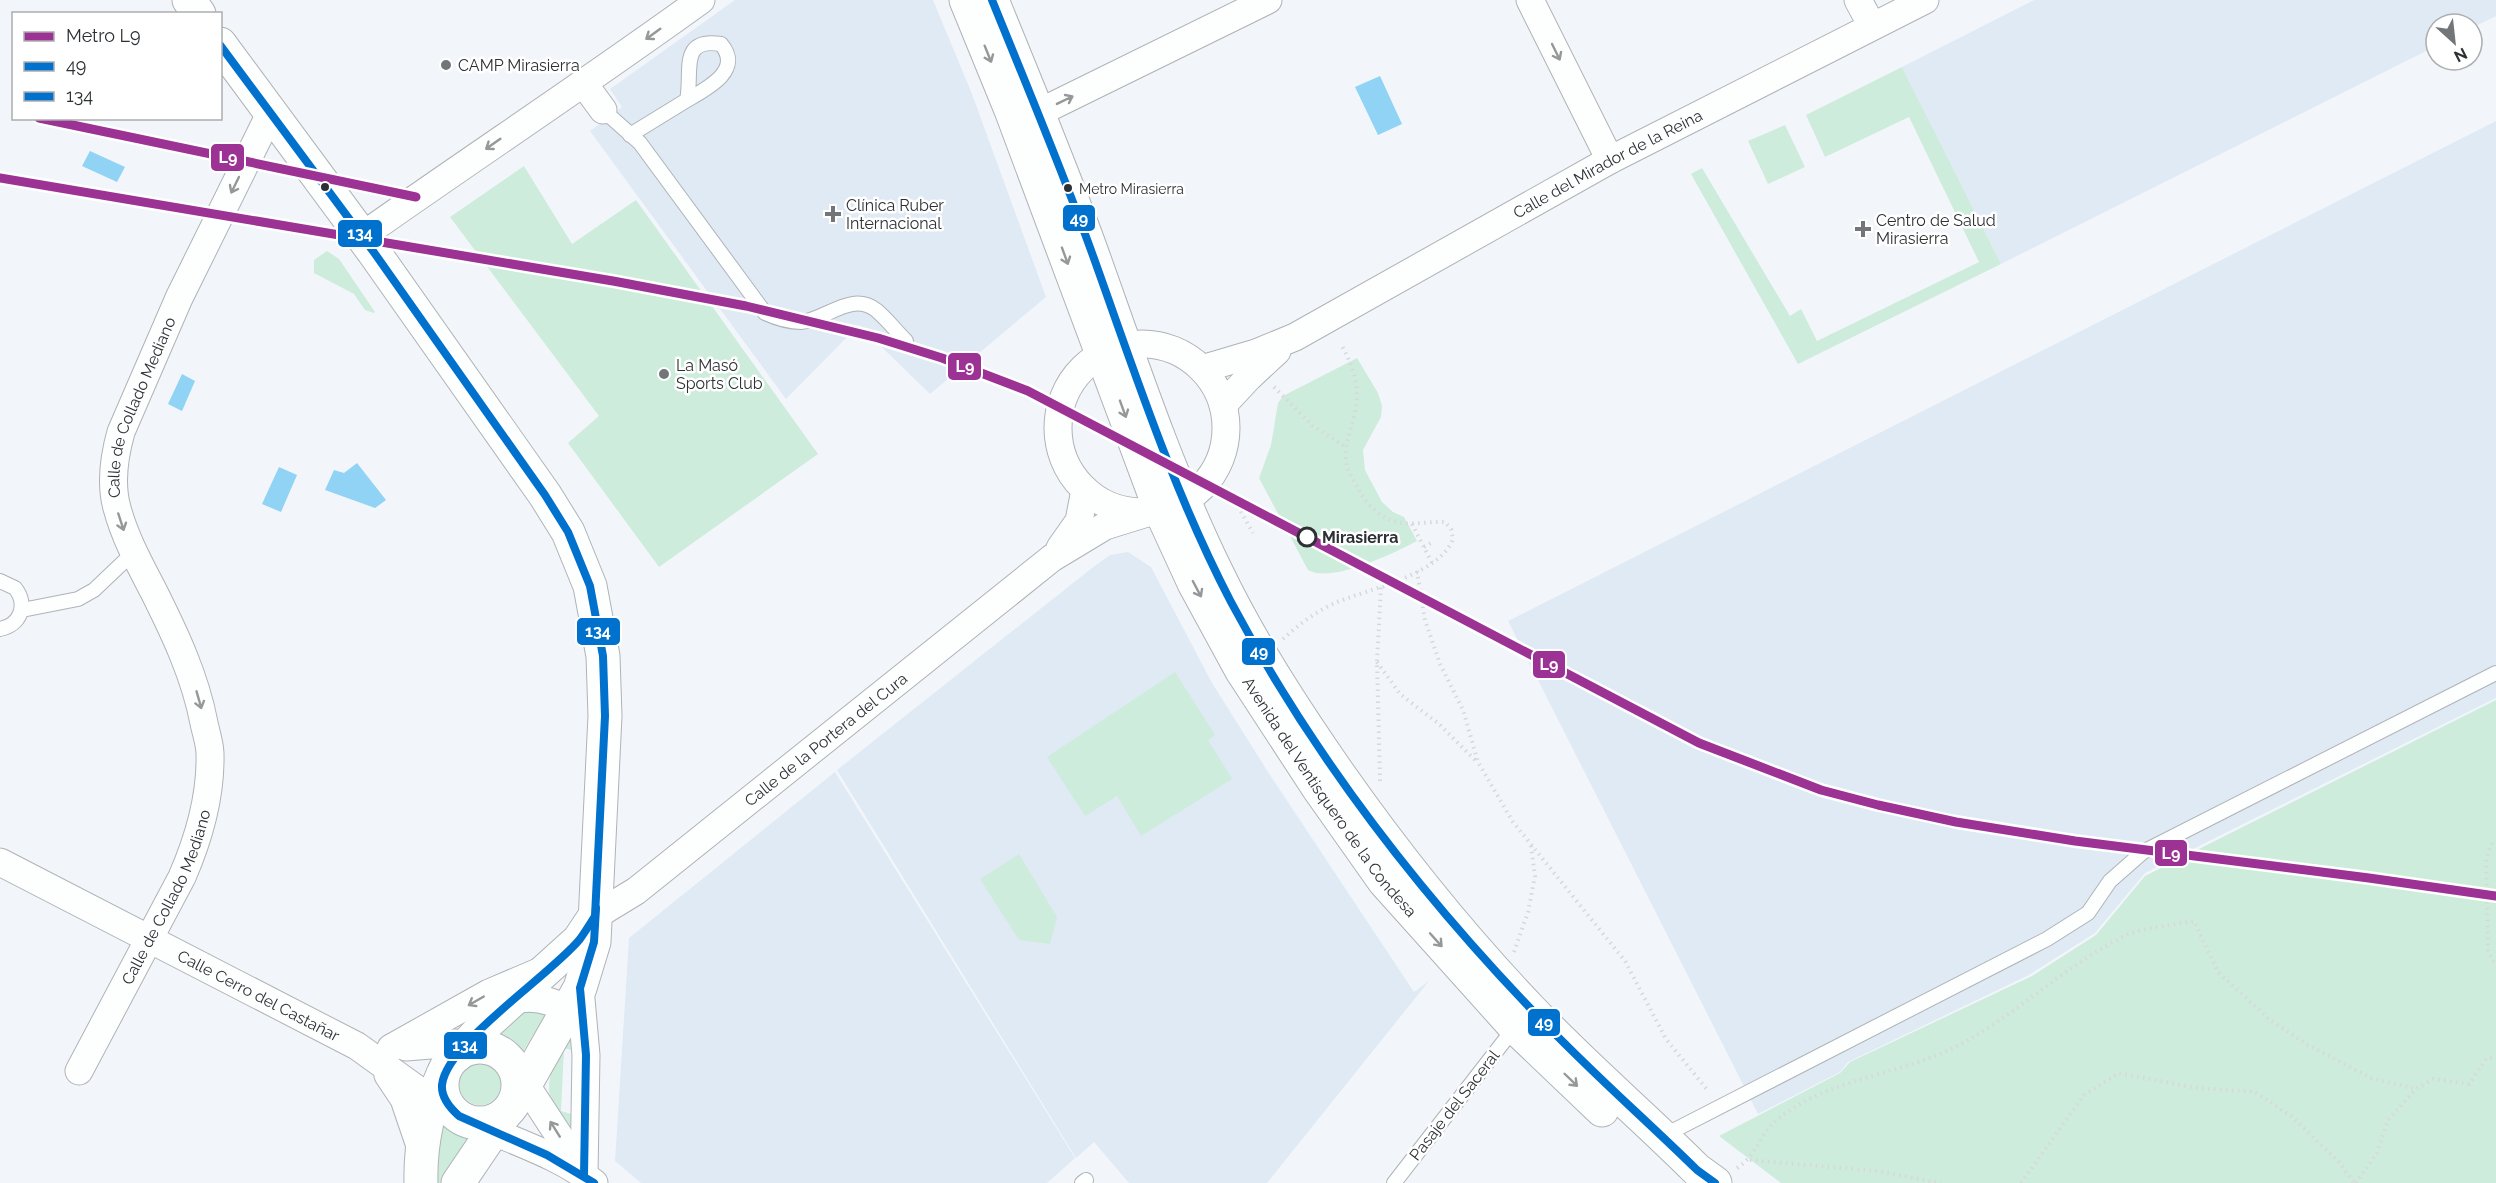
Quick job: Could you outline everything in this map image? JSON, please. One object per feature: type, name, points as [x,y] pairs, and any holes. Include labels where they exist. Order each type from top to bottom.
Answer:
[{"type":"main road","name":"Avenida del Ventisquero de la Condesa","points":[[966,0],[1024,111],[1069,190],[1113,350],[1172,505],[1194,583],[1242,671],[1318,789],[1384,881],[1515,1027],[1679,1183]]},
{"type":"main road","name":"Avenida del Ventisquero de la Condesa","points":[[992,0],[1024,111]]},
{"type":"main road","points":[[222,47],[367,244],[545,495],[568,532],[590,586],[603,656],[605,716],[594,942],[577,1009],[481,1087],[422,1167]]},
{"type":"main road","name":"Avenida del Ventisquero de la Condesa","points":[[1172,505],[1216,572],[1263,658],[1305,724],[1383,837],[1463,935],[1533,1012],[1697,1170],[1724,1177]]},
{"type":"main road","points":[[463,1174],[481,1087],[512,1001],[579,940],[595,916]]},
{"type":"street","points":[[367,244],[453,183],[525,143],[592,96],[701,0]]},
{"type":"street","points":[[1024,111],[1268,0]]},
{"type":"street","points":[[1530,0],[1610,160]]},
{"type":"street","points":[[1858,0],[1872,26]]},
{"type":"street","name":"Calle del Mirador de la Reina","points":[[1202,369],[1256,353],[1294,337],[1610,160],[1925,0]]},
{"type":"street","name":"Calle de Collado Mediano","points":[[79,1071],[150,938],[195,846],[208,797],[210,753],[201,708],[190,672],[173,631],[134,552],[117,507],[114,471],[118,442],[179,298],[270,114]]},
{"type":"street","name":"Calle del Mirador de la Reina","points":[[1223,405],[1261,365],[1294,337]]},
{"type":"street","points":[[1152,344],[1166,347],[1191,360],[1202,369],[1211,380],[1223,405],[1226,432],[1219,459],[1205,482],[1172,505],[1143,511],[1112,506],[1085,490],[1072,474],[1063,457],[1058,437],[1058,417],[1063,398],[1073,380],[1086,365],[1113,350],[1152,344]]},
{"type":"street","name":"Calle de la Portera del Cura","points":[[1052,558],[1072,534],[1079,521],[1085,490]]},
{"type":"street","name":"Calle de la Portera del Cura","points":[[595,916],[636,891],[1052,558],[1105,526],[1172,505]]},
{"type":"street","name":"Calle Cerro del Castañar","points":[[0,862],[357,1046],[481,1087],[589,1179]]},
{"type":"street","points":[[422,1167],[404,1099],[385,1055],[489,993],[548,968]]},
{"type":"street","points":[[512,1001],[522,998],[539,999],[577,1009],[586,1055],[589,1179]]},
{"type":"street","name":"Calle Cerro del Castañar","points":[[385,1055],[481,1087],[533,1149],[589,1179]]},
{"type":"street","points":[[463,1174],[494,1151],[517,1148],[533,1149]]},
{"type":"lane","points":[[592,96],[640,143],[765,313],[779,319],[801,322],[821,317],[836,308],[863,305],[876,310],[906,341]]},
{"type":"lane","points":[[630,135],[687,100]]},
{"type":"lane","points":[[22,610],[78,599],[94,590],[134,552]]},
{"type":"lane","points":[[0,581],[15,588],[20,594],[22,610],[14,624],[0,629]]},
{"type":"lane","points":[[1663,1136],[2047,939],[2088,912],[2110,881],[2143,852],[2496,673]]},
{"type":"lane","name":"Pasaje del Saceral","points":[[1394,1183],[1515,1027]]},
{"type":"path","points":[[1282,639],[1316,613],[1418,571],[1450,546],[1453,539],[1451,529],[1445,522],[1412,524],[1390,520],[1374,509],[1363,497],[1347,467],[1347,448],[1356,413],[1358,394],[1350,361],[1342,346]]},
{"type":"path","points":[[1272,385],[1313,426],[1347,448]]},
{"type":"path","points":[[1236,501],[1253,533]]},
{"type":"path","points":[[1412,524],[1432,562]]},
{"type":"path","points":[[1424,547],[1431,543]]},
{"type":"path","points":[[1418,571],[1425,620],[1440,664],[1463,710],[1478,762],[1513,822],[1624,961],[1666,1039],[1720,1107]]},
{"type":"path","points":[[1380,785],[1377,662],[1381,587]]},
{"type":"path","points":[[1377,662],[1400,694],[1439,724],[1478,762]]},
{"type":"path","points":[[2492,843],[2486,858],[2488,951],[2496,966]]},
{"type":"path","points":[[1514,952],[1528,912],[1535,876],[1531,846]]},
{"type":"path","points":[[1724,1177],[1750,1160],[1775,1121],[1806,1101],[1844,1084],[1956,1047],[2046,988],[2082,961],[2129,934],[2194,921],[2218,972],[2269,1019],[2306,1044],[2370,1078],[2416,1089]]},
{"type":"path","points":[[2021,1183],[2084,1095],[2119,1073],[2196,1088],[2255,1092],[2291,1116],[2338,1161],[2355,1183],[2377,1153],[2388,1120],[2416,1089],[2433,1079],[2469,1084],[2487,1058],[2496,1058]]},
{"type":"path","points":[[1750,1160],[1876,1171],[1941,1183]]},
{"type":"shaded area","name":"Clínica Ruber Internacional","points":[[735,0],[933,0],[972,94],[1046,297],[930,394],[859,325],[786,399],[590,131],[622,107],[610,89]]},
{"type":"shaded area","points":[[2034,0],[2496,0],[2496,16],[2484,22],[2484,12],[2424,12],[2424,52],[2001,264],[1902,67]]},
{"type":"shaded area","points":[[2496,121],[2496,698],[2145,873],[2095,933],[2029,975],[1848,1062],[1840,1072],[1758,1114],[1508,621]]},
{"type":"shaded area","points":[[1128,552],[1151,567],[1212,683],[1414,992],[1429,981],[1267,1183],[1129,1183],[1094,1142],[1076,1158],[837,770],[1092,568],[1110,555]]},
{"type":"shaded area","points":[[835,772],[1075,1158],[1047,1183],[641,1183],[615,1161],[629,938]]},
{"type":"green space","points":[[1902,67],[2001,264],[1798,364],[1691,174],[1702,168],[1790,316],[1801,309],[1817,341],[1979,262],[1909,117],[1825,157],[1806,115]]},
{"type":"green space","points":[[1785,125],[1805,167],[1768,184],[1748,141]]},
{"type":"green space","name":"La Masó Sports Club","points":[[524,166],[572,244],[636,200],[818,454],[659,567],[568,443],[599,416],[450,217]]},
{"type":"green space","points":[[327,251],[339,259],[374,313],[365,310],[354,294],[314,273],[314,260]]},
{"type":"green space","points":[[1357,358],[1378,393],[1382,406],[1381,417],[1363,450],[1365,470],[1382,502],[1393,512],[1404,517],[1417,541],[1394,553],[1347,570],[1318,573],[1308,570],[1259,478],[1271,445],[1278,403],[1283,396]]},
{"type":"green space","points":[[1175,672],[1215,735],[1208,740],[1232,779],[1141,836],[1117,796],[1085,816],[1047,757]]},
{"type":"green space","points":[[2496,700],[2496,1183],[1781,1183],[1719,1136],[1840,1073],[1850,1062],[2032,976],[2096,935],[2145,876]]},
{"type":"green space","points":[[1019,854],[1057,917],[1050,944],[1019,940],[980,879]]},
{"type":"green space","points":[[523,1009],[546,1014],[522,1053],[513,1041],[497,1034]]},
{"type":"green space","points":[[569,1030],[579,1052],[564,1048],[561,1111],[578,1116],[576,1136],[555,1110],[549,1090],[552,1069]]},
{"type":"green space","points":[[480,1063],[488,1064],[495,1069],[500,1076],[500,1092],[495,1099],[488,1104],[480,1105],[472,1104],[465,1099],[460,1092],[459,1084],[460,1076],[465,1069],[472,1064]]},
{"type":"green space","points":[[443,1123],[472,1137],[445,1183],[434,1183]]},
{"type":"water","points":[[1380,76],[1402,124],[1378,135],[1355,87]]},
{"type":"water","points":[[90,151],[125,167],[117,182],[82,166]]},
{"type":"water","points":[[182,374],[195,381],[182,411],[168,404]]},
{"type":"water","points":[[357,463],[386,500],[375,508],[325,490],[334,470],[344,473]]},
{"type":"water","points":[[279,467],[297,475],[281,512],[262,504]]},
{"type":"metro line","name":"L9","points":[[49,120],[416,197]]},
{"type":"metro line","name":"L9","points":[[0,178],[613,281],[746,306],[878,338],[942,358],[1028,391],[1699,743],[1821,790],[1956,822],[2075,841],[2496,896]]},
{"type":"transit line","name":"49","points":[[992,0],[1068,189],[1139,386],[1191,517],[1231,602],[1295,711],[1330,764],[1407,867],[1489,964],[1572,1051],[1697,1170],[1715,1183]]},
{"type":"transit line","name":"134","points":[[222,48],[373,251],[545,495],[568,532],[590,586],[603,656],[605,716],[595,916],[580,939],[566,954],[502,1009],[461,1049],[448,1068],[442,1090],[449,1106],[459,1116],[547,1155],[594,1183]]},
{"type":"transit line","name":"134","points":[[584,1175],[586,1055],[580,988],[594,942],[596,908]]},
{"type":"place","name":"CAMP Mirasierra","points":[[446,65]]},
{"type":"place","name":"Metro Mirasierra","points":[[1068,188]]},
{"type":"place","name":"Clínica Ruber Internacional","points":[[833,214]]},
{"type":"place","name":"Centro de Salud Mirasierra","points":[[1863,229]]},
{"type":"place","name":"La Masó Sports Club","points":[[664,374]]},
{"type":"place","name":"Mirasierra","points":[[1307,537]]}]
